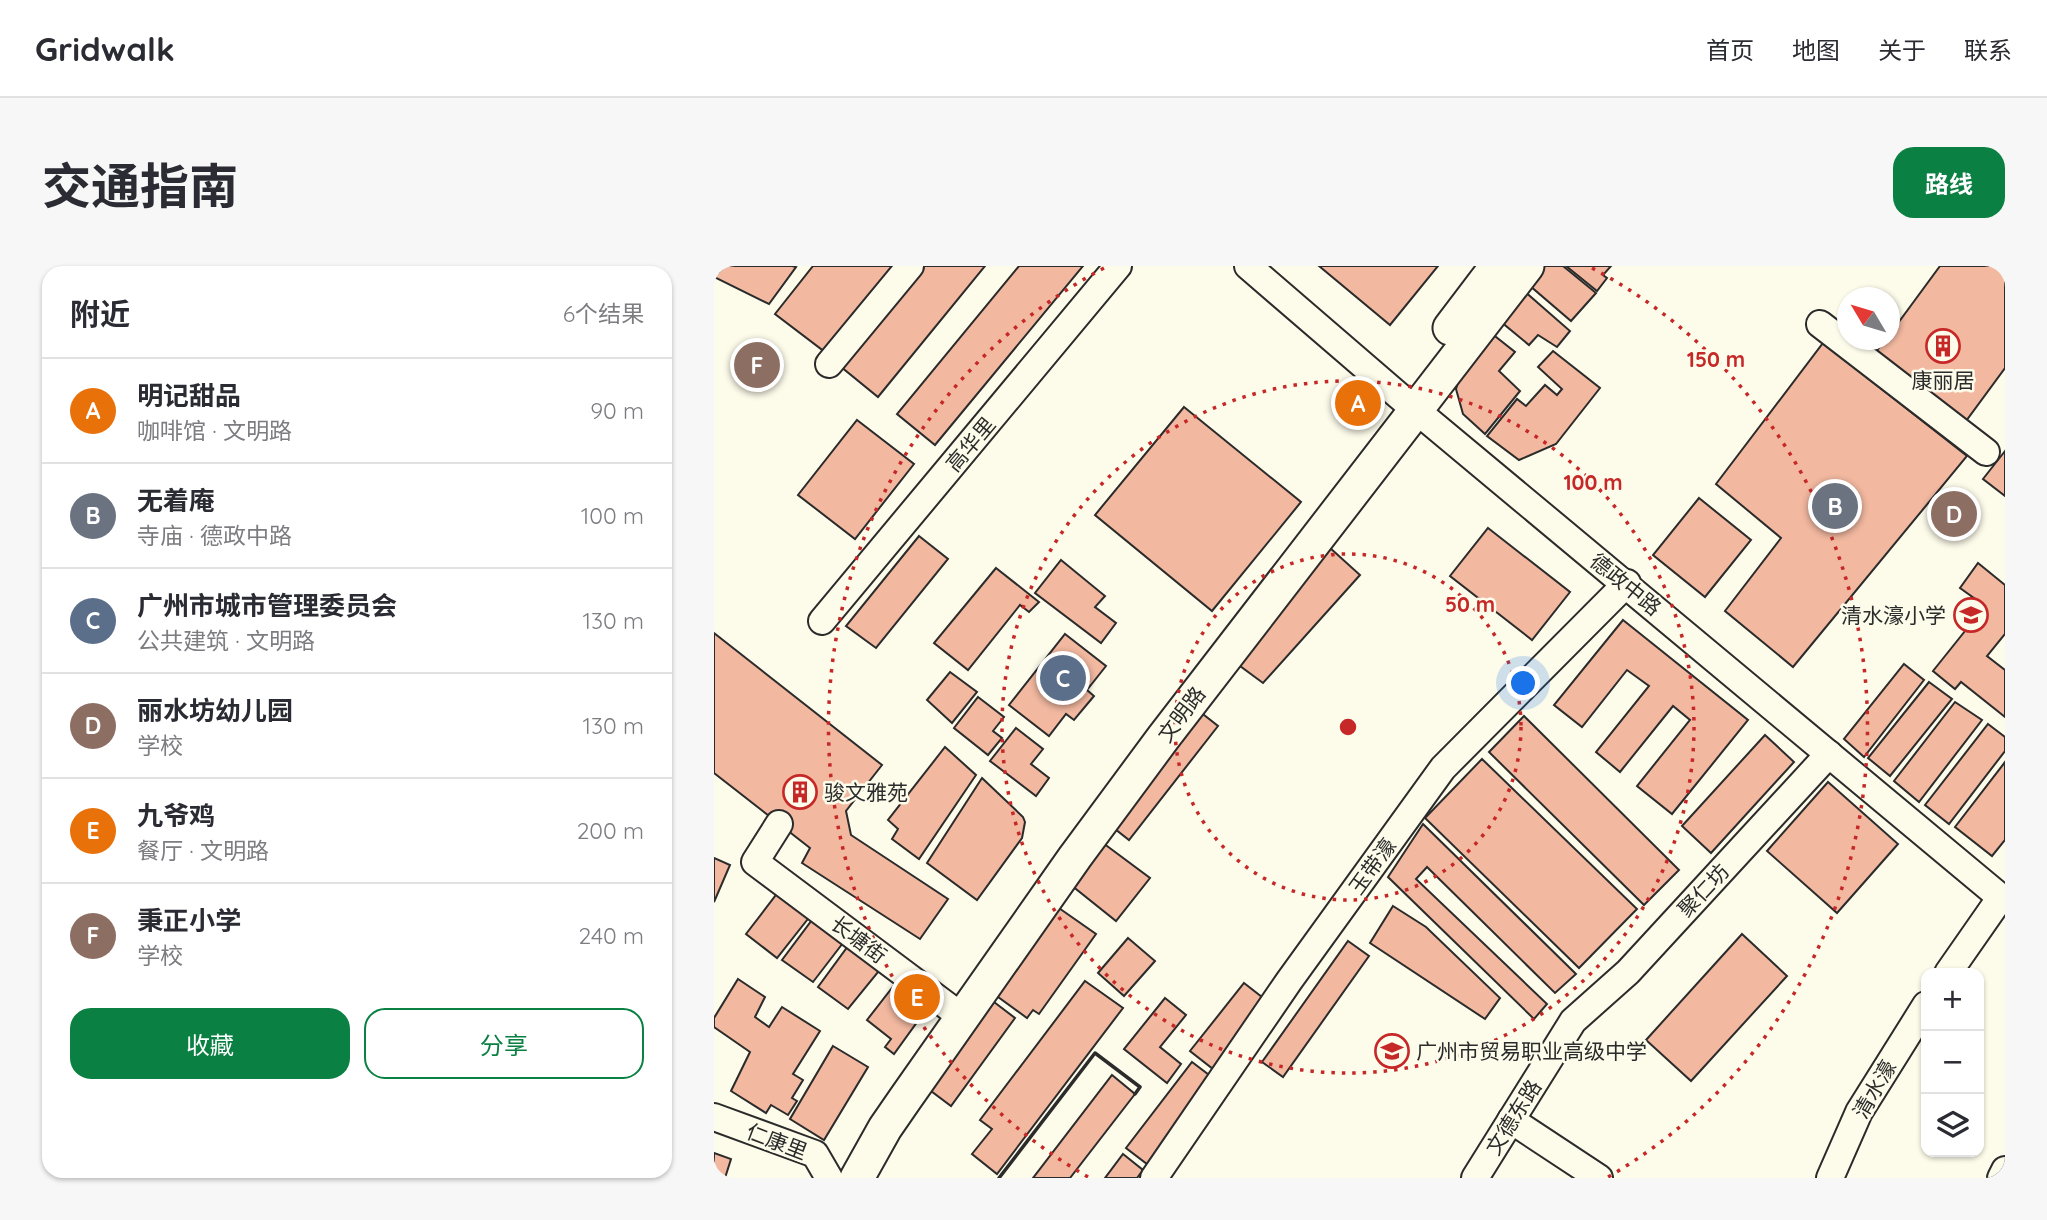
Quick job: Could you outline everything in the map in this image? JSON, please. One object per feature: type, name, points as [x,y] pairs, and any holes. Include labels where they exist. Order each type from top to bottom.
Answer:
[{"type":"main road","name":"文明路","points":[[834,1178],[856,1135],[1075,857],[1408,403],[1497,266]]},
{"type":"main road","name":"文明路","points":[[1408,403],[1527,266]]},
{"type":"main road","name":"文明路","points":[[857,1178],[954,1011]]},
{"type":"street","points":[[830,363],[910,266]]},
{"type":"street","name":"高华里","points":[[822,621],[1118,266]]},
{"type":"street","name":"德政中路","points":[[1248,266],[1408,403],[2003,899]]},
{"type":"street","points":[[1820,324],[1986,452]]},
{"type":"street","name":"玉带濠","points":[[1154,1178],[1290,981],[1443,768],[1627,583]]},
{"type":"street","name":"聚仁坊","points":[[1573,1021],[1628,971],[1829,754]]},
{"type":"street","name":"长塘街","points":[[779,824],[755,862],[954,1011]]},
{"type":"street","points":[[1952,968],[2003,899]]},
{"type":"street","name":"清水濠","points":[[1830,1178],[1859,1112],[1921,1013]]},
{"type":"street","name":"文德东路","points":[[1475,1178],[1573,1021]]},
{"type":"street","name":"仁康里","points":[[714,1116],[815,1154],[829,1178]]},
{"type":"street","points":[[1511,1120],[1599,1178]]},
{"type":"street","points":[[2001,1178],[2005,1170]]},
{"type":"building","points":[[725,266],[796,267],[769,304],[714,277]]},
{"type":"building","points":[[813,266],[896,266],[825,352],[775,314]]},
{"type":"building","points":[[922,266],[985,266],[878,397],[840,366]]},
{"type":"building","points":[[1019,266],[1083,266],[935,445],[897,414]]},
{"type":"building","points":[[1319,266],[1438,266],[1390,325]]},
{"type":"building","points":[[1544,266],[1563,266],[1596,293],[1571,321],[1529,285]]},
{"type":"building","points":[[1566,266],[1611,266],[1603,275],[1607,278],[1597,291]]},
{"type":"building","name":"康丽居","points":[[1940,266],[2005,266],[2005,368],[1966,421],[1875,353],[1877,350],[1900,350],[1900,320]]},
{"type":"building","points":[[1523,290],[1570,331],[1557,347],[1538,335],[1529,345],[1500,321]]},
{"type":"building","points":[[1491,333],[1515,352],[1499,371],[1520,391],[1485,434],[1463,414],[1456,389],[1463,366]]},
{"type":"building","points":[[1823,343],[1967,456],[1793,667],[1725,611],[1781,538],[1716,484]]},
{"type":"building","points":[[1553,351],[1600,388],[1556,444],[1519,460],[1487,436],[1517,399],[1526,406],[1545,385],[1557,395],[1562,389],[1538,367]]},
{"type":"building","points":[[1184,407],[1301,502],[1212,611],[1095,515]]},
{"type":"building","points":[[857,420],[914,464],[855,539],[798,495]]},
{"type":"building","points":[[2005,451],[2005,496],[1983,479]]},
{"type":"building","points":[[1699,498],[1751,540],[1705,597],[1653,555]]},
{"type":"building","points":[[1488,528],[1570,592],[1532,640],[1450,576]]},
{"type":"building","points":[[919,536],[948,559],[876,648],[846,626]]},
{"type":"building","points":[[1329,547],[1360,575],[1263,683],[1236,663]]},
{"type":"building","points":[[1061,560],[1105,596],[1095,607],[1116,623],[1101,643],[1035,593]]},
{"type":"building","points":[[1978,563],[2005,585],[2005,634],[1987,656],[2005,670],[2005,717],[1961,682],[1955,689],[1933,671],[1985,606],[1960,588]]},
{"type":"building","points":[[996,568],[1039,602],[1029,612],[1020,605],[968,670],[934,643]]},
{"type":"building","points":[[1623,620],[1748,720],[1672,814],[1637,786],[1690,720],[1673,706],[1620,772],[1596,752],[1649,686],[1627,670],[1582,727],[1554,705]]},
{"type":"building","name":"骏文雅苑","points":[[714,633],[882,765],[846,811],[851,835],[948,899],[920,939],[802,863],[810,848],[714,773]]},
{"type":"building","points":[[1065,634],[1106,666],[1087,690],[1094,696],[1074,720],[1066,714],[1049,736],[1009,705]]},
{"type":"building","points":[[1904,664],[1924,680],[1864,757],[1844,739]]},
{"type":"building","points":[[950,672],[977,692],[952,723],[927,700]]},
{"type":"building","points":[[1929,682],[1952,699],[1890,776],[1868,758]]},
{"type":"building","points":[[978,697],[1004,717],[993,731],[1002,738],[988,755],[954,728]]},
{"type":"building","points":[[1955,702],[1982,720],[1919,802],[1894,781]]},
{"type":"building","points":[[1199,711],[1218,726],[1129,840],[1110,825]]},
{"type":"building","points":[[1524,716],[1679,870],[1644,905],[1489,752]]},
{"type":"building","points":[[1988,724],[2005,737],[2005,751],[1949,824],[1925,805]]},
{"type":"building","points":[[1016,728],[1043,749],[1031,764],[1049,778],[1036,796],[990,761]]},
{"type":"building","points":[[1765,735],[1794,762],[1711,853],[1682,826]]},
{"type":"building","points":[[945,747],[976,775],[919,859],[892,839],[898,829],[888,820]]},
{"type":"building","points":[[1482,759],[1637,909],[1579,968],[1425,818]]},
{"type":"building","points":[[2005,762],[2005,840],[1992,856],[1955,827]]},
{"type":"building","points":[[982,778],[1025,822],[1022,838],[977,900],[927,863]]},
{"type":"building","points":[[1828,782],[1898,844],[1837,913],[1767,851]]},
{"type":"building","points":[[1423,824],[1576,974],[1555,993],[1427,867],[1416,879],[1547,1004],[1534,1019],[1388,877]]},
{"type":"building","points":[[1103,843],[1150,878],[1116,921],[1071,885]]},
{"type":"building","points":[[714,858],[730,865],[714,902]]},
{"type":"building","points":[[779,891],[811,915],[777,958],[746,934]]},
{"type":"building","points":[[1056,906],[1096,934],[1039,1014],[1033,1010],[1027,1018],[994,994]]},
{"type":"building","points":[[1393,906],[1426,927],[1500,998],[1485,1019],[1370,943]]},
{"type":"building","points":[[815,916],[846,939],[813,982],[782,960]]},
{"type":"building","points":[[1742,934],[1787,976],[1691,1081],[1646,1040]]},
{"type":"building","points":[[1128,938],[1155,961],[1124,996],[1098,973]]},
{"type":"building","points":[[1348,941],[1369,956],[1283,1077],[1262,1062]]},
{"type":"building","points":[[851,942],[883,966],[848,1009],[818,987]]},
{"type":"building","points":[[902,975],[928,1007],[894,1054],[885,1047],[891,1039],[867,1020]]},
{"type":"building","points":[[738,979],[765,997],[755,1017],[769,1027],[782,1007],[820,1031],[793,1074],[803,1080],[792,1098],[797,1101],[788,1115],[771,1105],[766,1113],[731,1091],[750,1052],[714,1027],[714,1018]]},
{"type":"building","points":[[1085,981],[1123,1008],[997,1174],[972,1154],[992,1129],[980,1120]]},
{"type":"building","points":[[1244,983],[1267,1001],[1213,1069],[1190,1051]]},
{"type":"building","points":[[1165,998],[1186,1015],[1160,1047],[1181,1064],[1167,1083],[1124,1049]]},
{"type":"building","points":[[994,1002],[1015,1018],[951,1106],[931,1091]]},
{"type":"building","points":[[833,1046],[868,1067],[824,1140],[790,1119]]},
{"type":"building","points":[[1192,1062],[1213,1078],[1147,1164],[1126,1148]]},
{"type":"building","points":[[1112,1075],[1135,1094],[1070,1178],[1033,1178]]},
{"type":"building","points":[[714,1153],[731,1159],[725,1178],[714,1178]]},
{"type":"building","points":[[1123,1154],[1143,1170],[1137,1178],[1105,1178]]},
{"type":"wall","points":[[999,1178],[1095,1053],[1140,1087],[1135,1094]]},
{"type":"place","name":"康丽居","points":[[1943,346]]},
{"type":"place","name":"秉正小学","points":[[757,365]]},
{"type":"place","name":"明记甜品","points":[[1358,403]]},
{"type":"place","name":"无着庵","points":[[1835,506]]},
{"type":"place","name":"丽水坊幼儿园","points":[[1954,514]]},
{"type":"place","name":"清水濠小学","points":[[1971,615]]},
{"type":"place","name":"广州市城市管理委员会","points":[[1063,678]]},
{"type":"place","name":"骏文雅苑","points":[[800,792]]},
{"type":"place","name":"九爷鸡","points":[[917,997]]},
{"type":"place","name":"广州市贸易职业高级中学","points":[[1392,1051]]}]
